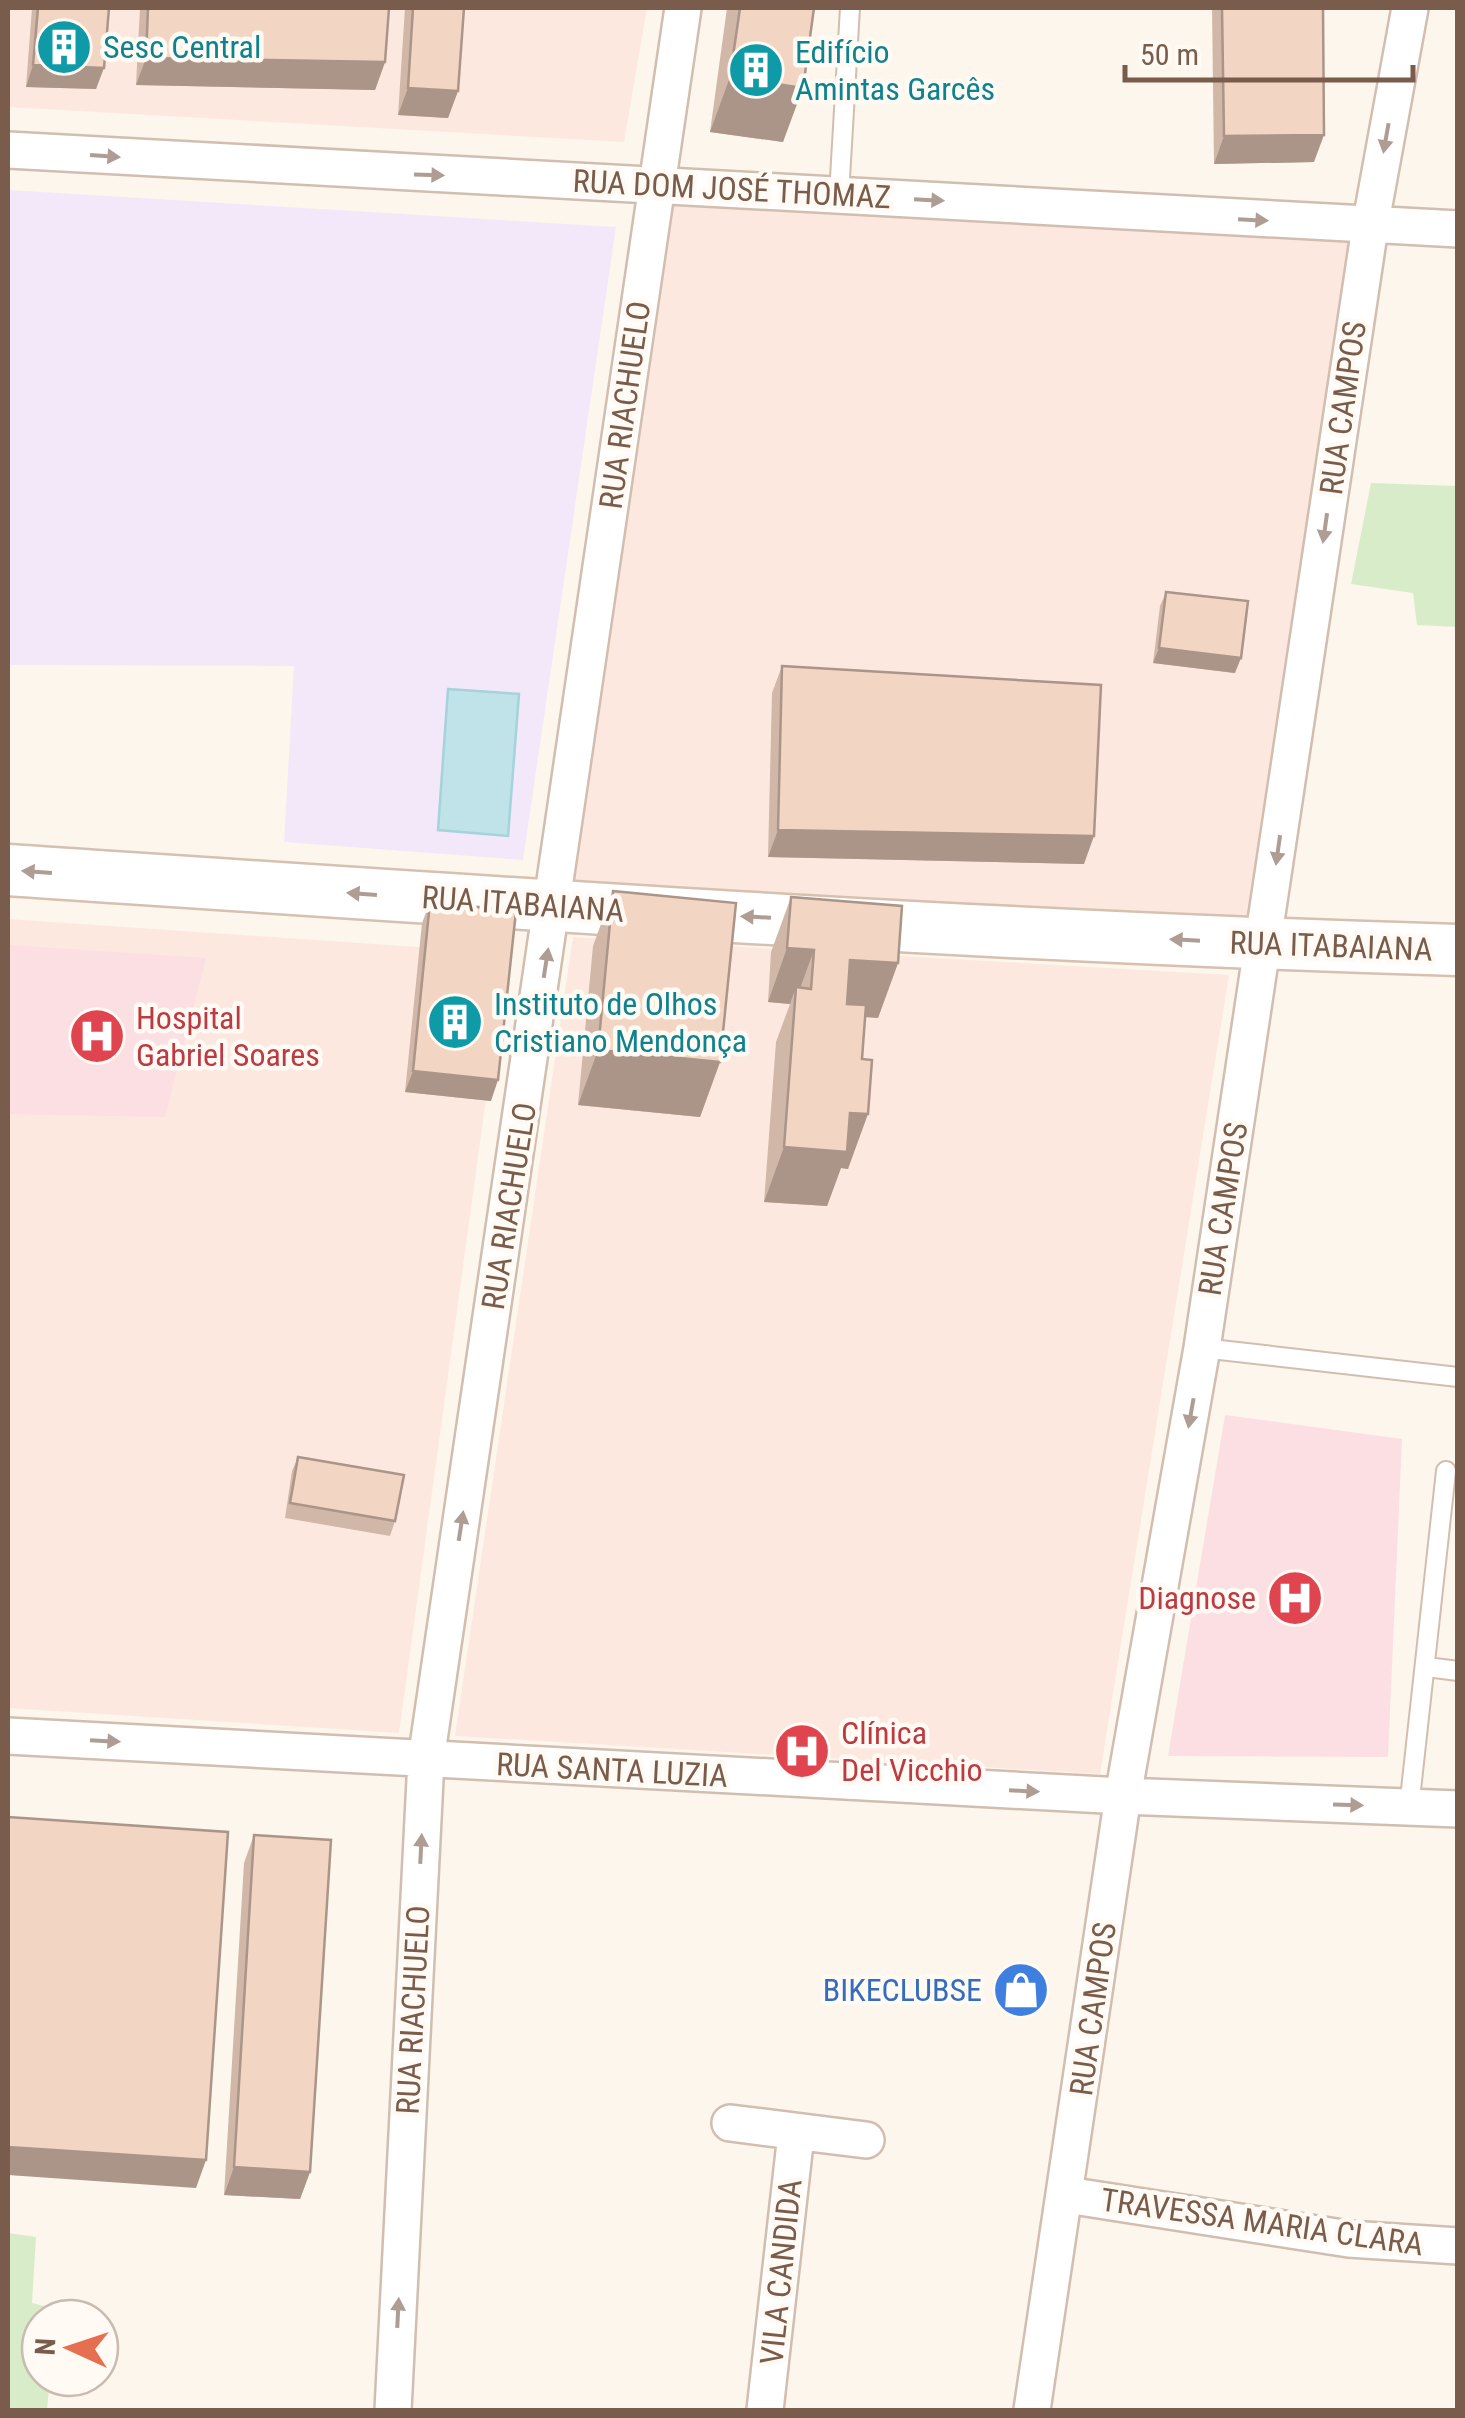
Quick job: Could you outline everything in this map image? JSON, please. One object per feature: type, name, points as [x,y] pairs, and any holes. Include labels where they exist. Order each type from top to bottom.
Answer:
[{"type":"main road","name":"RUA ITABAIANA","points":[[8,870],[554,906],[1264,944],[1458,950]]},
{"type":"street","name":"RUA RIACHUELO","points":[[392,2410],[426,1760],[683,8]]},
{"type":"street","name":"RUA CAMPOS","points":[[1032,2410],[1067,2195],[1123,1796],[1202,1348],[1370,227],[1410,8]]},
{"type":"street","name":"RUA DOM JOSÉ THOMAZ","points":[[8,150],[364,173],[657,184],[1458,230]]},
{"type":"street","name":"RUA SANTA LUZIA","points":[[8,1736],[1123,1796],[1458,1809]]},
{"type":"street","name":"VILA CANDIDA","points":[[730,2123],[866,2140]]},
{"type":"street","name":"VILA CANDIDA","points":[[765,2410],[796,2134]]},
{"type":"street","name":"TRAVESSA MARIA CLARA","points":[[1067,2195],[1350,2239],[1458,2246]]},
{"type":"lane","points":[[838,195],[850,8]]},
{"type":"lane","points":[[1202,1348],[1458,1377]]},
{"type":"lane","points":[[1408,1808],[1428,1667],[1446,1470]]},
{"type":"lane","points":[[1428,1667],[1458,1671]]},
{"type":"shaded area","points":[[8,8],[647,8],[624,142],[8,107]]},
{"type":"shaded area","points":[[8,190],[616,227],[523,860],[284,842],[294,666],[8,665]]},
{"type":"shaded area","points":[[654,200],[1349,240],[1249,919],[574,885]]},
{"type":"shaded area","points":[[8,919],[506,953],[399,1733],[8,1708]]},
{"type":"shaded area","points":[[573,937],[1229,975],[1100,1774],[455,1736]]},
{"type":"shaded area","name":"Hospital Gabriel Soares","points":[[8,945],[206,958],[165,1117],[8,1114]]},
{"type":"shaded area","name":"Diagnose","points":[[1225,1415],[1402,1439],[1388,1757],[1168,1756]]},
{"type":"green space","points":[[1371,483],[1457,486],[1457,627],[1417,625],[1413,593],[1351,584]]},
{"type":"green space","points":[[8,2233],[36,2237],[32,2298],[20,2298],[20,2398],[48,2398],[47,2410],[8,2410]]},
{"type":"water","points":[[448,689],[519,694],[508,836],[438,830]]},
{"type":"building","name":"Sesc Central","points":[[38,8],[109,8],[104,68],[33,65]]},
{"type":"building","points":[[148,8],[389,8],[385,62],[146,58]]},
{"type":"building","points":[[413,8],[464,8],[458,91],[408,88]]},
{"type":"building","points":[[740,8],[814,8],[803,88],[730,77]]},
{"type":"building","points":[[1222,8],[1323,8],[1324,135],[1224,136]]},
{"type":"building","points":[[1166,592],[1248,601],[1241,658],[1159,648]]},
{"type":"building","points":[[782,666],[1101,685],[1094,836],[778,830]]},
{"type":"building","points":[[613,891],[736,903],[720,1062],[598,1050]]},
{"type":"building","points":[[791,897],[902,906],[898,963],[850,960],[847,1004],[866,1005],[862,1059],[872,1060],[868,1114],[850,1113],[847,1152],[784,1147],[796,987],[811,989],[814,950],[787,948]]},
{"type":"building","name":"Instituto de Olhos Cristiano Mendonça","points":[[430,902],[516,911],[498,1080],[413,1071]]},
{"type":"building","points":[[298,1457],[404,1475],[395,1521],[290,1503]]},
{"type":"building","points":[[8,1817],[228,1832],[206,2160],[8,2147]]},
{"type":"building","points":[[254,1835],[331,1840],[310,2172],[234,2167]]},
{"type":"place","name":"Sesc Central","points":[[64,47]]},
{"type":"place","name":"Edifício Amintas Garcês","points":[[756,70]]},
{"type":"place","name":"Instituto de Olhos Cristiano Mendonça","points":[[455,1022]]},
{"type":"place","name":"Hospital Gabriel Soares","points":[[97,1036]]},
{"type":"place","name":"Diagnose","points":[[1295,1598]]},
{"type":"place","name":"Clínica Del Vicchio","points":[[802,1751]]},
{"type":"place","name":"BIKECLUBSE","points":[[1021,1990]]}]
